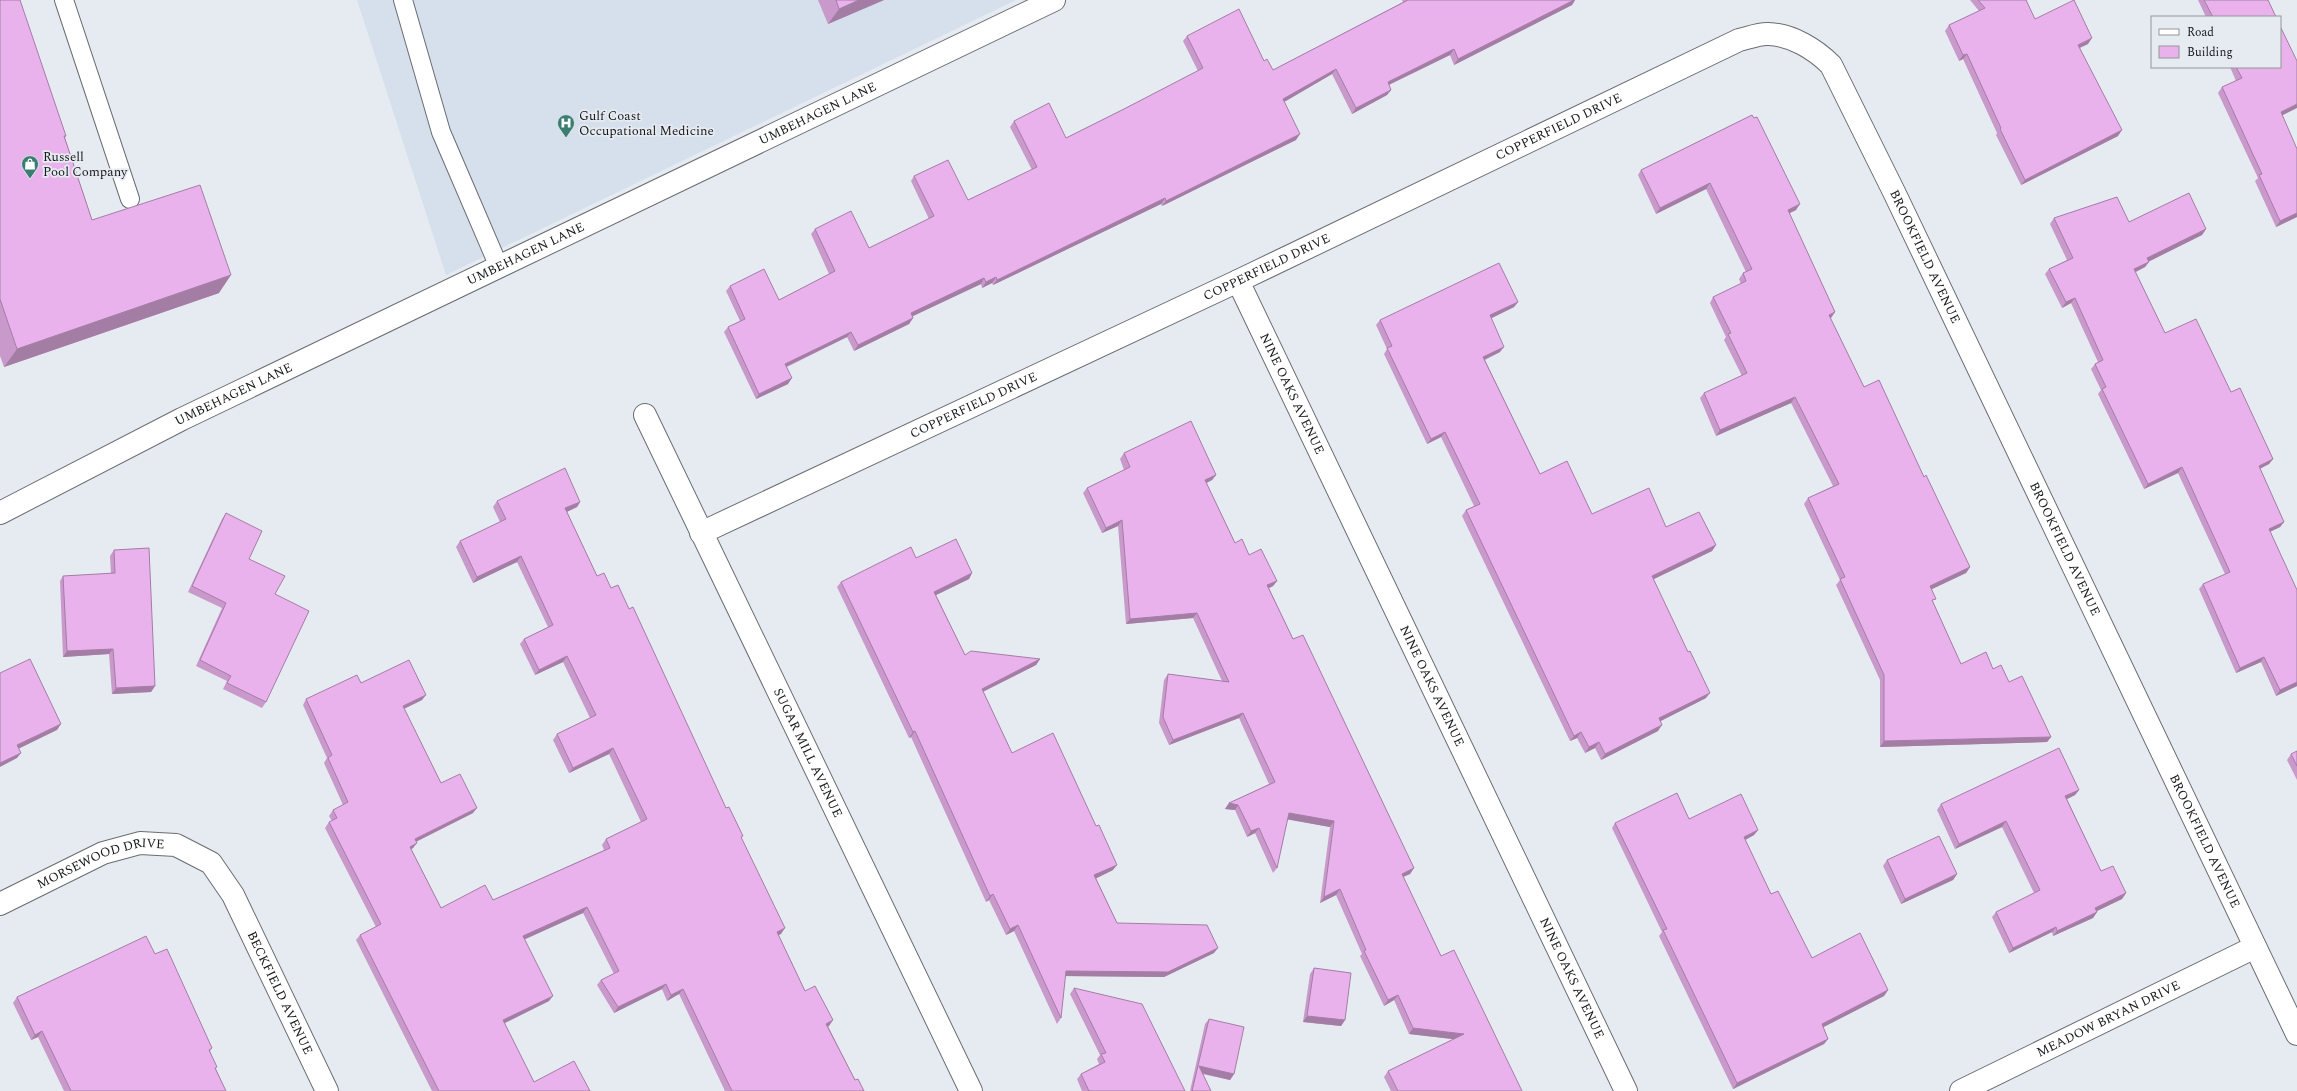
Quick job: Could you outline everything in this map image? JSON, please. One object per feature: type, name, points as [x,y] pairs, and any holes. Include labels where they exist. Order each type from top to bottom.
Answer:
[{"type":"street","name":"UMBEHAGEN LANE","points":[[0,513],[182,419],[1054,0]]},
{"type":"street","name":"COPPERFIELD DRIVE","points":[[701,533],[1238,280],[1739,40],[1768,33],[1796,40],[1817,51],[1831,65]]},
{"type":"street","name":"BROOKFIELD AVENUE","points":[[1831,65],[1888,179],[2297,1034]]},
{"type":"street","name":"NINE OAKS AVENUE","points":[[1238,280],[1626,1091]]},
{"type":"street","name":"SUGAR MILL AVENUE","points":[[645,415],[971,1091]]},
{"type":"street","name":"MORSEWOOD DRIVE","points":[[0,904],[104,853],[140,843],[176,845],[211,863],[233,895]]},
{"type":"street","name":"BECKFIELD AVENUE","points":[[233,895],[327,1091]]},
{"type":"street","name":"MEADOW BRYAN DRIVE","points":[[1962,1091],[2255,947]]},
{"type":"lane","points":[[64,0],[130,199]]},
{"type":"lane","points":[[403,0],[441,132],[499,267]]},
{"type":"shaded area","name":"Gulf Coast Occupational Medicine","points":[[357,0],[1016,0],[446,275]]},
{"type":"building","name":"Russell Pool Company","points":[[0,0],[20,0],[66,136],[64,136],[92,220],[200,185],[231,275],[17,349],[0,299]]},
{"type":"building","points":[[836,0],[859,0],[839,9]]},
{"type":"building","points":[[1408,0],[1574,0],[1458,59],[1454,49],[1388,82],[1391,90],[1356,108],[1336,69],[1283,99],[1300,134],[1166,201],[1165,198],[997,280],[996,277],[986,282],[984,278],[911,313],[913,318],[858,345],[851,332],[785,364],[792,378],[759,394],[728,327],[745,319],[730,286],[764,269],[779,300],[835,271],[815,229],[851,211],[869,248],[934,216],[914,176],[948,160],[968,200],[1037,167],[1014,121],[1049,103],[1066,138],[1203,68],[1187,36],[1239,9],[1264,61],[1267,59],[1273,70]]},
{"type":"building","points":[[1978,0],[2026,0],[2035,19],[2074,0],[2092,38],[2078,45],[2122,130],[2025,180],[2000,129],[2001,128],[1967,54],[1963,55],[1949,25],[1985,8]]},
{"type":"building","points":[[2204,0],[2268,0],[2276,16],[2212,16]]},
{"type":"building","points":[[2281,28],[2297,61],[2297,104],[2281,112],[2297,149],[2297,213],[2280,221],[2259,175],[2262,174],[2222,87],[2242,78],[2237,68],[2281,68]]},
{"type":"building","points":[[1752,115],[1754,118],[1757,117],[1800,204],[1788,210],[1835,312],[1829,315],[1864,387],[1879,380],[1924,477],[1926,475],[1970,567],[1930,586],[1936,599],[1932,600],[1961,664],[1986,652],[1993,669],[2001,665],[2009,682],[2022,676],[2051,737],[1884,741],[1884,675],[1840,579],[1845,577],[1808,498],[1839,484],[1795,397],[1720,430],[1704,393],[1747,373],[1728,334],[1731,333],[1713,297],[1746,281],[1743,273],[1752,269],[1710,183],[1660,208],[1641,170]]},
{"type":"building","points":[[2189,193],[2206,229],[2147,258],[2149,262],[2134,269],[2165,333],[2196,319],[2231,392],[2240,388],[2273,459],[2259,466],[2284,522],[2269,529],[2297,590],[2297,682],[2280,690],[2264,657],[2240,668],[2203,584],[2230,572],[2182,467],[2148,484],[2102,389],[2106,387],[2095,364],[2103,360],[2075,298],[2066,302],[2049,269],[2073,258],[2054,218],[2117,197],[2129,222]]},
{"type":"building","points":[[1499,263],[1518,302],[1490,315],[1504,347],[1483,357],[1540,474],[1567,461],[1592,514],[1649,488],[1666,527],[1699,512],[1716,545],[1652,576],[1688,652],[1690,651],[1710,693],[1659,718],[1662,725],[1605,754],[1599,742],[1589,747],[1581,732],[1574,736],[1466,510],[1480,504],[1445,432],[1431,439],[1387,348],[1392,346],[1380,320]]},
{"type":"building","points":[[1191,421],[1216,475],[1205,480],[1235,543],[1242,539],[1249,555],[1261,549],[1277,581],[1267,585],[1293,639],[1303,635],[1414,868],[1402,874],[1441,956],[1454,950],[1522,1091],[1398,1091],[1388,1071],[1464,1034],[1413,1028],[1398,995],[1388,1000],[1364,951],[1366,950],[1340,889],[1324,897],[1334,821],[1289,813],[1277,868],[1259,828],[1251,831],[1238,805],[1229,803],[1275,782],[1243,713],[1173,740],[1163,717],[1168,674],[1229,682],[1197,613],[1130,619],[1122,520],[1106,528],[1087,488],[1130,467],[1124,453]]},
{"type":"building","points":[[565,468],[580,502],[565,508],[597,576],[604,573],[611,588],[618,585],[629,609],[633,607],[726,808],[729,807],[743,836],[741,837],[785,928],[777,932],[805,991],[815,986],[833,1020],[826,1024],[855,1080],[858,1079],[864,1091],[732,1091],[683,989],[671,995],[666,984],[618,1007],[601,980],[619,971],[587,907],[523,936],[553,996],[503,1020],[534,1082],[574,1061],[590,1091],[439,1091],[360,935],[381,924],[329,822],[337,818],[333,810],[348,802],[328,758],[332,755],[306,699],[357,675],[361,683],[409,660],[426,695],[403,706],[441,783],[460,774],[477,808],[415,839],[417,843],[410,847],[441,908],[485,885],[493,900],[610,848],[606,839],[647,819],[613,748],[573,768],[557,734],[596,715],[567,656],[539,670],[524,639],[553,625],[521,556],[477,577],[460,541],[506,519],[497,501]]},
{"type":"building","points":[[226,513],[262,531],[249,559],[285,576],[275,594],[309,611],[266,702],[227,683],[231,676],[200,660],[226,603],[192,586]]},
{"type":"building","points":[[956,539],[972,573],[934,592],[965,655],[971,651],[1040,659],[982,689],[1012,753],[1053,733],[1096,826],[1099,825],[1117,865],[1094,875],[1117,923],[1207,925],[1218,948],[1168,972],[1066,971],[1061,1018],[1018,925],[1010,929],[993,894],[990,896],[915,731],[913,732],[841,582],[911,547],[916,558]]},
{"type":"building","points":[[149,548],[155,686],[116,688],[113,649],[67,651],[63,576],[115,573],[114,550]]},
{"type":"building","points":[[30,659],[61,724],[17,745],[21,753],[0,763],[0,673]]},
{"type":"building","points":[[2059,748],[2079,790],[2065,796],[2101,871],[2113,866],[2126,893],[2095,908],[2097,912],[2057,931],[2056,927],[2013,948],[1996,912],[2040,890],[2006,821],[1959,844],[1941,804]]},
{"type":"building","points":[[2297,751],[2297,766],[2291,754]]},
{"type":"building","points":[[1677,793],[1689,819],[1741,794],[1758,830],[1744,837],[1771,894],[1778,891],[1812,958],[1860,933],[1888,990],[1822,1024],[1828,1039],[1737,1083],[1663,930],[1667,929],[1615,823]]},
{"type":"building","points":[[1939,836],[1957,874],[1905,899],[1887,860]]},
{"type":"building","points":[[146,936],[155,954],[167,949],[212,1048],[209,1050],[217,1067],[215,1068],[226,1091],[71,1091],[42,1031],[35,1035],[17,997]]},
{"type":"building","points":[[1314,968],[1351,973],[1345,1020],[1307,1016]]},
{"type":"building","points":[[1074,988],[1142,1004],[1185,1091],[1089,1091],[1081,1074],[1105,1062],[1101,1054],[1106,1053]]},
{"type":"building","points":[[1209,1019],[1244,1027],[1234,1074],[1199,1066],[1211,1091],[1192,1091]]},
{"type":"place","name":"Gulf Coast Occupational Medicine","points":[[566,138]]},
{"type":"place","name":"Russell Pool Company","points":[[30,179]]}]
